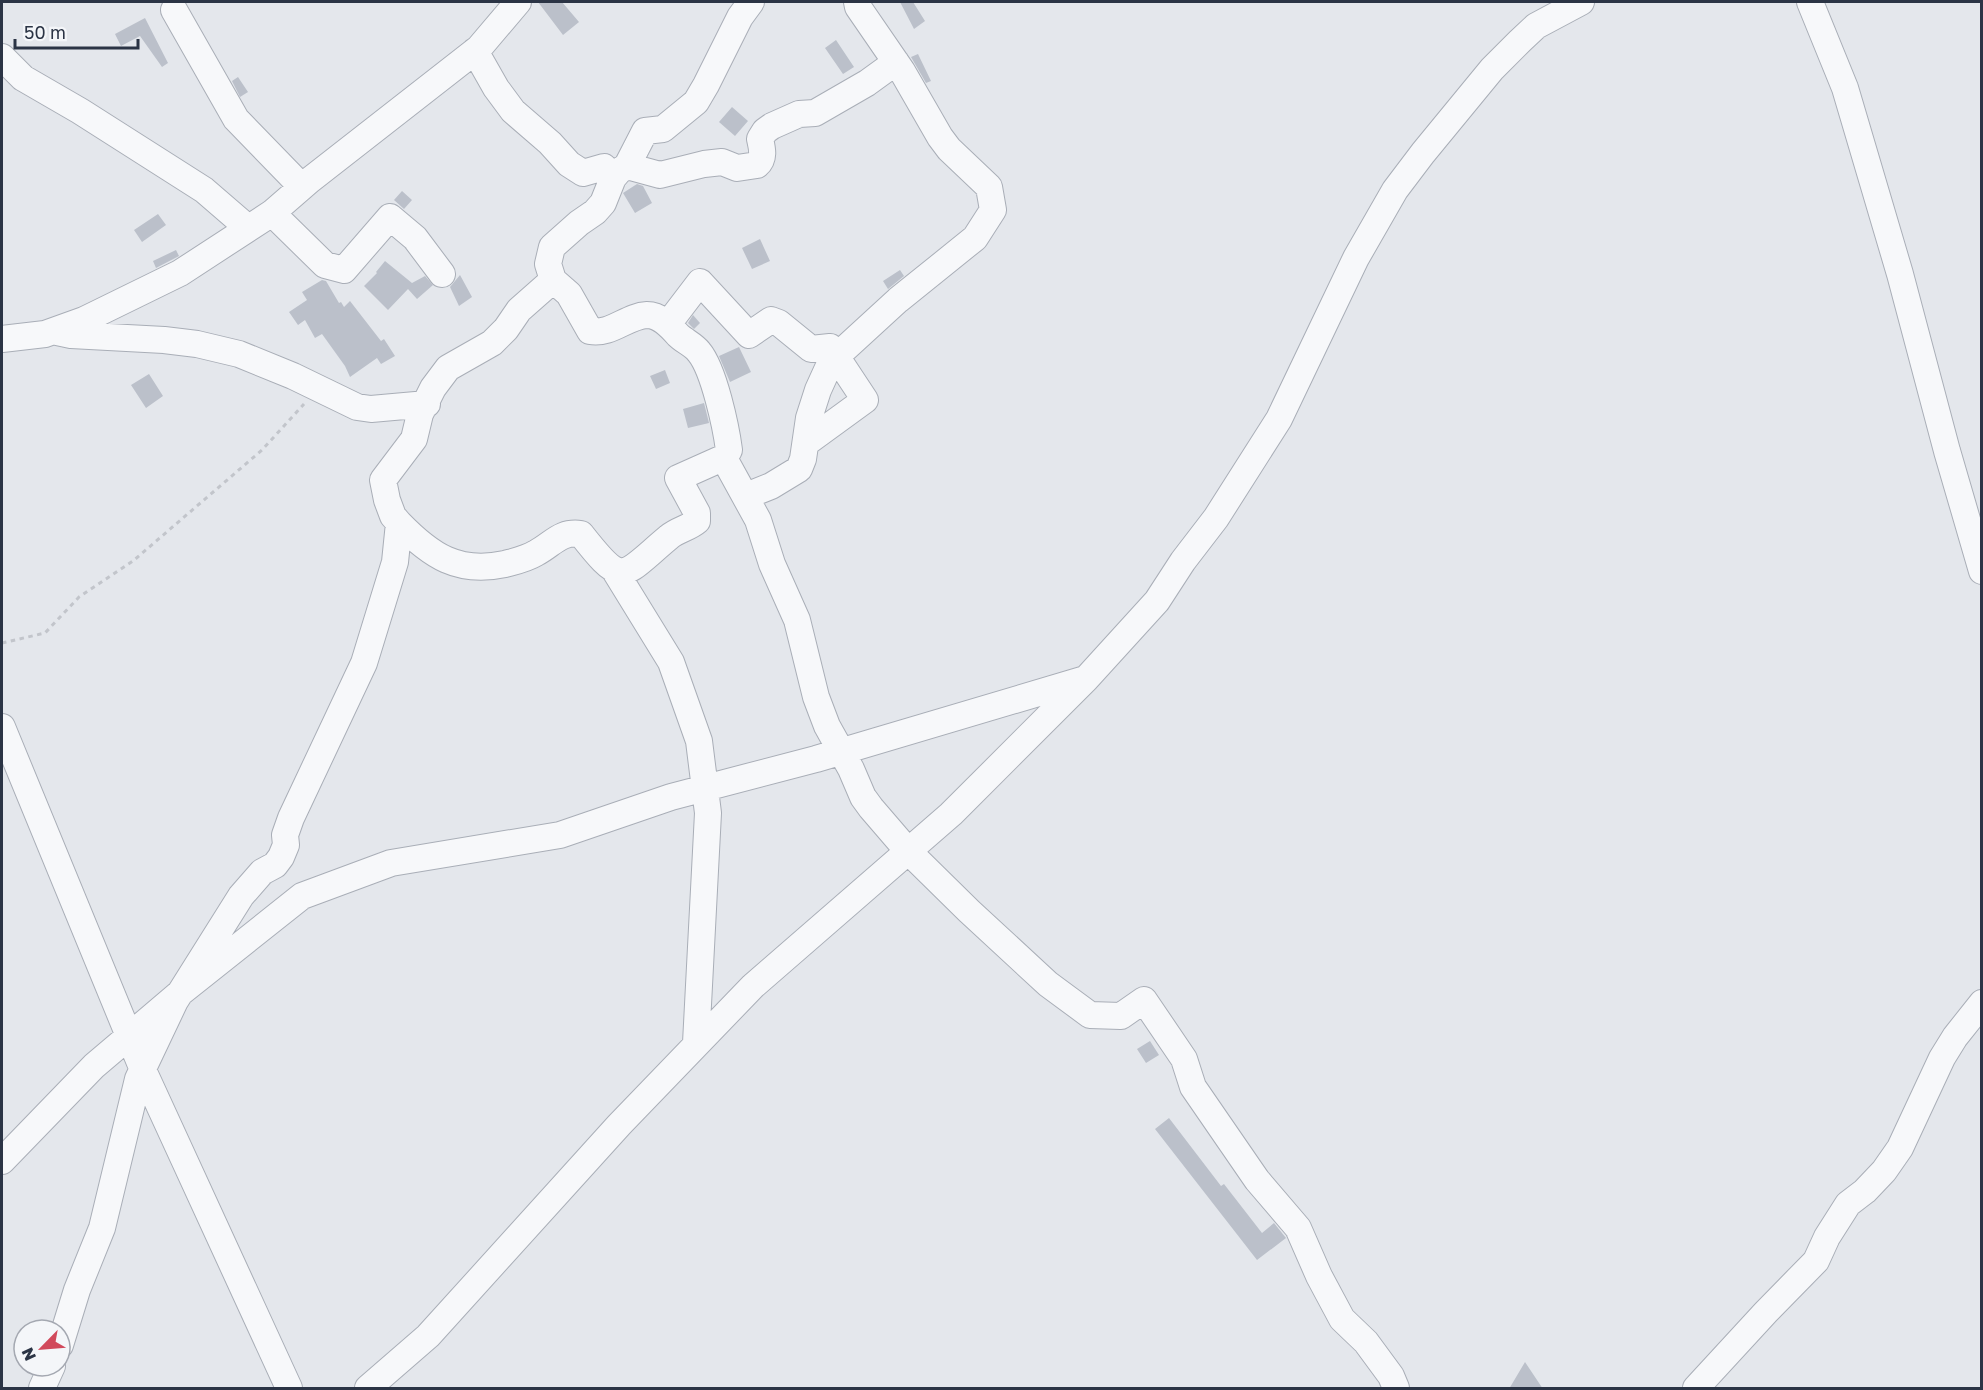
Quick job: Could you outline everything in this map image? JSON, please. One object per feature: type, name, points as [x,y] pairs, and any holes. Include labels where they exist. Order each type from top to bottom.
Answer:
[{"type":"street","points":[[2,339],[52,331],[84,320],[180,273],[272,213],[403,105],[475,51],[518,2]]},
{"type":"street","points":[[615,571],[623,572],[639,564],[670,536],[697,521],[698,513],[678,478],[725,456],[729,447],[718,399],[700,353],[668,324],[648,315],[608,330],[590,331],[569,294],[553,280],[548,264],[552,247],[603,203],[645,131],[663,129],[696,102],[735,25],[751,2]]},
{"type":"street","points":[[746,496],[771,486],[798,470],[806,443],[809,418],[818,390],[823,377],[837,357],[883,312],[975,238],[993,210],[989,187],[949,149],[940,137],[857,2]]},
{"type":"street","points":[[368,1389],[428,1336],[532,1219],[696,1043],[753,986],[951,814],[1086,679],[1157,601],[1183,561],[1216,518],[1279,418],[1352,268],[1395,190],[1492,69],[1536,26],[1581,2]]},
{"type":"street","points":[[1810,2],[1845,87],[1975,523],[1982,571]]},
{"type":"street","points":[[174,10],[236,118],[302,186]]},
{"type":"street","points":[[475,51],[506,102],[569,164],[583,173],[604,167],[620,172],[660,175],[722,162],[737,168],[756,165],[762,159],[763,150],[760,139],[765,131],[790,117],[814,113],[867,83],[896,62]]},
{"type":"street","points":[[2,57],[23,78],[204,190],[248,228]]},
{"type":"street","points":[[272,213],[325,265],[345,270],[390,216],[415,238],[442,274]]},
{"type":"street","points":[[553,280],[519,310],[506,329],[492,343],[448,368],[433,388],[420,414],[414,439],[383,480],[387,500],[393,516],[399,523],[425,548],[460,566],[484,567],[522,560],[561,535],[581,534],[601,560],[615,571],[671,662],[699,741],[708,813],[696,1043]]},
{"type":"street","points":[[668,324],[700,282],[749,335],[771,320],[811,349],[830,347],[865,400],[806,443]]},
{"type":"street","points":[[52,331],[71,335],[197,344],[238,354],[294,376],[357,407],[371,409],[427,404]]},
{"type":"street","points":[[725,456],[731,473],[758,520],[772,564],[797,620],[816,697],[827,726],[851,769],[863,797],[908,851],[969,911],[1048,984],[1090,1015],[1121,1016],[1144,1000],[1184,1059],[1193,1087],[1257,1180],[1298,1228],[1319,1276],[1342,1319],[1366,1342],[1391,1376],[1396,1389]]},
{"type":"street","points":[[68,1318],[102,1228],[135,1092],[143,1070],[180,993],[241,896],[262,872],[275,865],[281,857],[286,845],[285,835],[291,818],[364,663],[394,562],[399,523]]},
{"type":"street","points":[[2,1161],[94,1066],[180,993],[302,896],[391,863],[560,835],[671,797],[841,752],[1086,679]]},
{"type":"street","points":[[2,727],[143,1070],[289,1389]]},
{"type":"street","points":[[1696,1389],[1816,1261],[1848,1204],[1865,1191],[1884,1171],[1900,1148],[1954,1037],[1982,1003]]},
{"type":"path","points":[[2,643],[45,633],[79,597],[133,561],[262,450],[319,388]]},
{"type":"building","points":[[538,2],[562,2],[579,22],[563,35]]},
{"type":"building","points":[[900,2],[913,2],[925,21],[914,29]]},
{"type":"building","points":[[145,18],[168,63],[162,67],[140,36],[121,46],[115,34]]},
{"type":"building","points":[[836,40],[854,67],[843,74],[825,48]]},
{"type":"building","points":[[918,54],[931,81],[926,83],[911,57]]},
{"type":"building","points":[[238,77],[248,92],[240,97],[232,81]]},
{"type":"building","points":[[732,107],[748,121],[735,136],[719,122]]},
{"type":"building","points":[[637,184],[643,186],[652,203],[635,213],[623,193]]},
{"type":"building","points":[[402,191],[412,200],[404,209],[394,200]]},
{"type":"building","points":[[158,214],[166,225],[142,242],[134,230]]},
{"type":"building","points":[[760,239],[770,261],[752,269],[742,248]]},
{"type":"building","points":[[176,250],[179,256],[156,268],[153,261]]},
{"type":"building","points":[[385,261],[412,283],[425,276],[433,285],[417,299],[408,289],[388,310],[364,286]]},
{"type":"building","points":[[900,270],[904,276],[888,289],[883,281]]},
{"type":"building","points":[[460,275],[472,297],[459,306],[450,287]]},
{"type":"building","points":[[322,280],[326,281],[339,303],[341,302],[344,307],[350,301],[381,341],[384,339],[395,356],[381,364],[377,358],[350,377],[345,366],[322,334],[315,338],[305,320],[298,325],[289,312],[307,300],[302,292]]},
{"type":"building","points":[[693,315],[700,323],[694,329],[688,323]]},
{"type":"building","points":[[739,347],[751,372],[730,382],[719,356]]},
{"type":"building","points":[[665,370],[670,383],[656,389],[650,376]]},
{"type":"building","points":[[149,374],[163,396],[146,408],[131,385]]},
{"type":"building","points":[[704,403],[709,423],[688,428],[683,409]]},
{"type":"building","points":[[1150,1041],[1159,1055],[1146,1063],[1137,1049]]},
{"type":"building","points":[[1169,1118],[1221,1186],[1224,1184],[1262,1233],[1274,1223],[1286,1238],[1257,1260],[1155,1129]]},
{"type":"building","points":[[1525,1362],[1543,1389],[1509,1389]]}]
